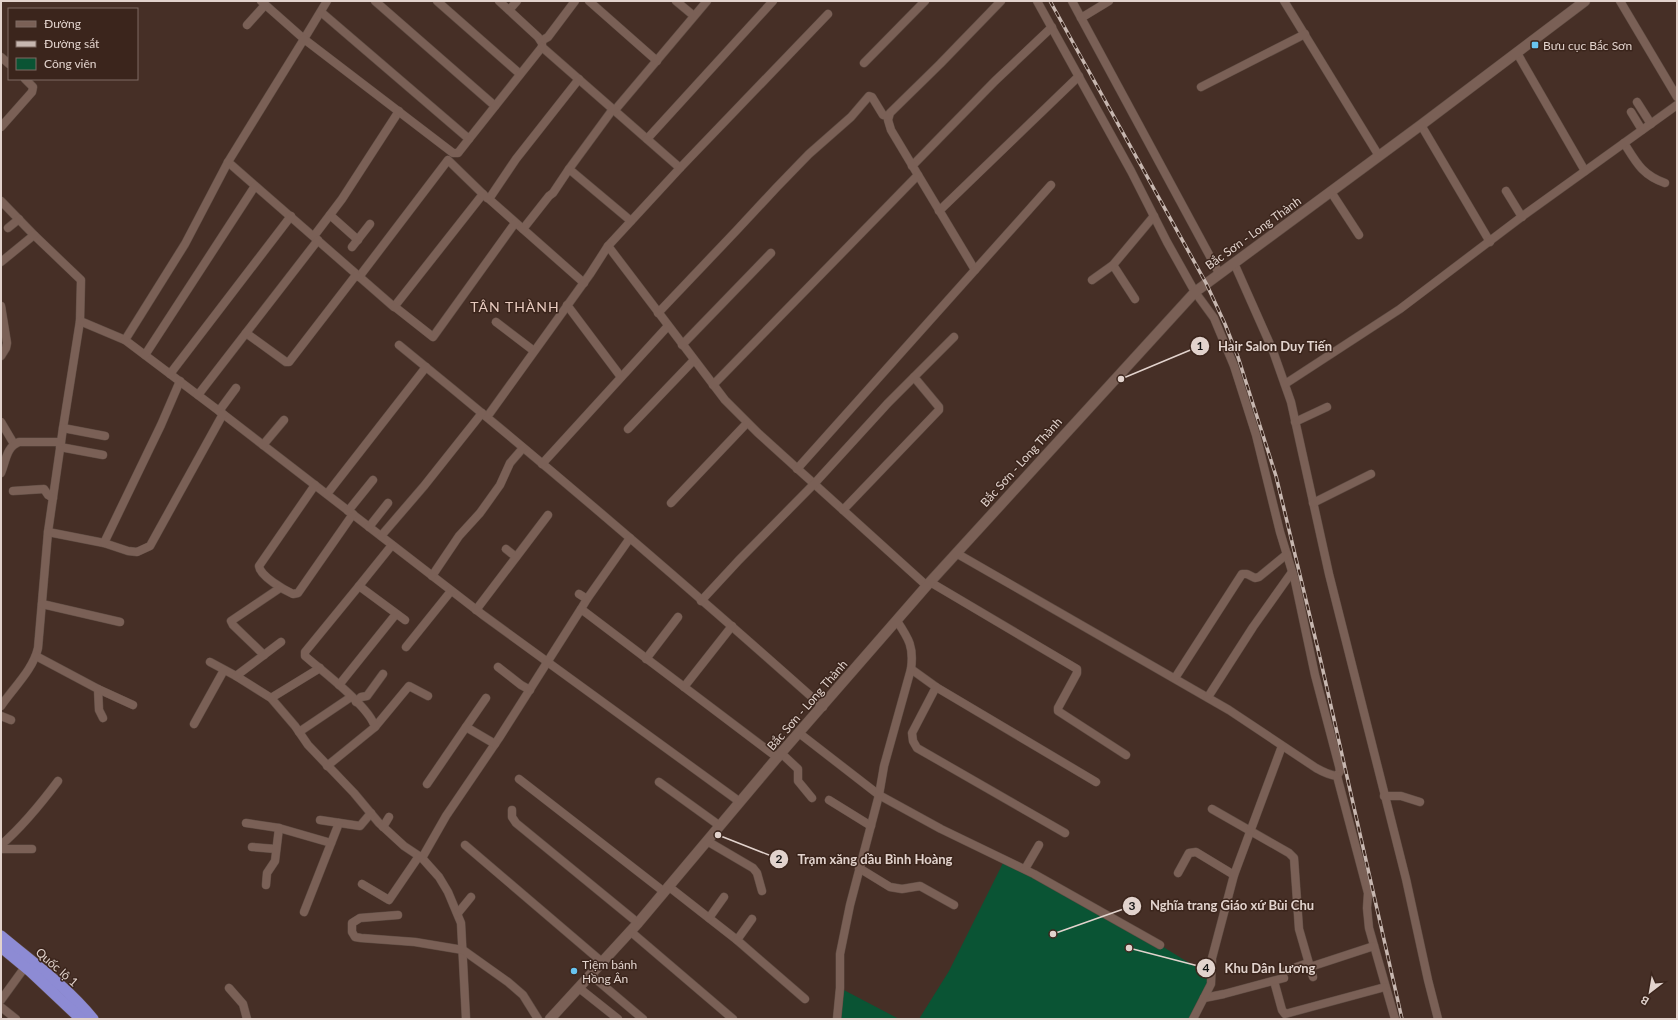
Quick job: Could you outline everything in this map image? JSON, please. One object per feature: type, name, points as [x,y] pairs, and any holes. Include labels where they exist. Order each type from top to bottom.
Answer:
[{"type":"highway","name":"Quốc lộ 1","points":[[1,936],[55,981],[84,1008],[93,1019]]},
{"type":"highway","name":"Quốc lộ 1","points":[[1,947],[81,1019]]},
{"type":"main road","name":"Bắc Sơn - Long Thành","points":[[550,1019],[638,922],[779,755],[928,584],[1195,292],[1422,125],[1585,1]]},
{"type":"street","points":[[125,340],[185,244],[228,162],[327,1]]},
{"type":"street","points":[[375,1],[495,106]]},
{"type":"street","points":[[437,1],[520,74]]},
{"type":"street","points":[[499,1],[538,37],[542,44],[579,79],[680,168]]},
{"type":"street","points":[[509,10],[517,1]]},
{"type":"street","points":[[246,333],[286,362],[289,362],[451,156],[458,153],[575,1]]},
{"type":"street","points":[[589,1],[656,60]]},
{"type":"street","points":[[676,1],[694,16]]},
{"type":"street","points":[[523,229],[553,193],[569,168],[614,110],[707,1]]},
{"type":"street","points":[[647,139],[773,1]]},
{"type":"street","points":[[864,63],[924,1]]},
{"type":"street","points":[[975,270],[891,130],[888,116],[890,112],[940,64],[1001,1]]},
{"type":"street","points":[[1037,1],[1131,171],[1195,292],[1214,318],[1234,366],[1256,435],[1292,572],[1315,675],[1339,766],[1340,771],[1337,776],[1368,893],[1367,908],[1369,928],[1394,1019]]},
{"type":"street","points":[[1072,1],[1219,273]]},
{"type":"street","points":[[1081,18],[1109,1]]},
{"type":"street","points":[[1284,1],[1379,156]]},
{"type":"street","points":[[1620,1],[1677,97]]},
{"type":"street","points":[[246,26],[263,3],[304,39],[399,111],[451,156],[486,197],[584,283]]},
{"type":"street","points":[[321,12],[469,139]]},
{"type":"street","points":[[381,536],[484,415],[534,351],[584,283],[608,246],[680,168],[828,14]]},
{"type":"street","points":[[912,166],[995,81],[1052,27]]},
{"type":"street","points":[[1201,87],[1305,34]]},
{"type":"street","points":[[1517,53],[1585,171]]},
{"type":"street","points":[[939,211],[1079,76]]},
{"type":"street","points":[[395,306],[499,183],[579,79]]},
{"type":"street","points":[[1,127],[32,92],[33,87],[26,80]]},
{"type":"street","points":[[658,313],[808,154],[851,117],[869,96],[872,97],[884,116],[888,116]]},
{"type":"street","points":[[1637,102],[1650,124]]},
{"type":"street","points":[[1284,384],[1400,309],[1522,217],[1677,105]]},
{"type":"street","points":[[198,395],[316,238],[399,111]]},
{"type":"street","points":[[1631,112],[1642,130]]},
{"type":"street","points":[[1422,125],[1490,242]]},
{"type":"street","points":[[1624,143],[1638,166],[1646,174],[1664,183]]},
{"type":"street","points":[[228,162],[358,276],[433,337],[516,223]]},
{"type":"street","points":[[569,168],[631,221]]},
{"type":"street","points":[[713,385],[918,175]]},
{"type":"street","points":[[797,469],[1051,185]]},
{"type":"street","points":[[145,355],[254,186]]},
{"type":"street","points":[[1506,191],[1522,217]]},
{"type":"street","points":[[1331,192],[1359,235]]},
{"type":"street","points":[[1,201],[81,280],[80,321],[48,532],[36,656],[1,706]]},
{"type":"street","points":[[330,215],[358,240]]},
{"type":"street","points":[[170,374],[291,216]]},
{"type":"street","points":[[1092,280],[1113,265],[1154,216]]},
{"type":"street","points":[[8,228],[19,220]]},
{"type":"street","points":[[352,247],[370,224]]},
{"type":"street","points":[[1,262],[34,235]]},
{"type":"street","points":[[608,246],[713,385],[747,423],[843,510],[928,584],[1077,669],[1077,673],[1058,711],[1126,755]]},
{"type":"street","points":[[682,344],[771,253]]},
{"type":"street","points":[[1234,263],[1264,330],[1284,384],[1295,422],[1313,503],[1384,796],[1406,879],[1438,1019]]},
{"type":"street","points":[[1113,265],[1135,299]]},
{"type":"street","points":[[567,305],[621,377]]},
{"type":"street","points":[[1,306],[7,343],[1,356]]},
{"type":"street","points":[[80,321],[125,340],[316,485],[476,610],[740,802]]},
{"type":"street","points":[[496,322],[534,351]]},
{"type":"street","points":[[542,464],[668,326]]},
{"type":"street","points":[[702,601],[954,336]]},
{"type":"street","points":[[399,345],[630,538],[822,706]]},
{"type":"street","points":[[628,429],[694,360]]},
{"type":"street","points":[[326,494],[426,367]]},
{"type":"street","points":[[843,510],[939,410],[939,407],[935,401],[914,377]]},
{"type":"street","points":[[104,543],[161,425],[180,381]]},
{"type":"street","points":[[48,532],[104,543],[128,551],[137,552],[150,546],[221,413],[236,388]]},
{"type":"street","points":[[1295,422],[1327,407]]},
{"type":"street","points":[[263,445],[284,420]]},
{"type":"street","points":[[1,422],[14,444]]},
{"type":"street","points":[[671,503],[747,423]]},
{"type":"street","points":[[63,428],[105,436]]},
{"type":"street","points":[[1,473],[8,451],[14,444],[19,442],[61,445],[103,455]]},
{"type":"street","points":[[432,576],[459,536],[480,513],[500,485],[510,463],[523,448]]},
{"type":"street","points":[[1313,503],[1371,474]]},
{"type":"street","points":[[316,485],[259,566],[261,572],[280,588],[293,594],[298,593],[350,512],[373,480]]},
{"type":"street","points":[[13,490],[44,489],[48,495],[53,498]]},
{"type":"street","points":[[369,527],[388,503]]},
{"type":"street","points":[[476,610],[548,515]]},
{"type":"street","points":[[362,884],[389,900],[421,857],[446,816],[530,690],[587,599],[630,538]]},
{"type":"street","points":[[375,727],[371,718],[339,685],[305,656],[305,652],[392,545]]},
{"type":"street","points":[[506,549],[516,557]]},
{"type":"street","points":[[956,553],[1020,591],[1208,697],[1316,768],[1327,774],[1337,776]]},
{"type":"street","points":[[1175,678],[1242,574],[1247,574],[1255,578],[1259,577],[1287,554]]},
{"type":"street","points":[[1208,697],[1253,627],[1292,572]]},
{"type":"street","points":[[359,586],[405,620]]},
{"type":"street","points":[[264,654],[233,625],[231,621],[280,588]]},
{"type":"street","points":[[406,647],[451,591]]},
{"type":"street","points":[[579,594],[587,599]]},
{"type":"street","points":[[42,604],[120,622]]},
{"type":"street","points":[[582,609],[646,659],[798,769],[798,781],[812,798]]},
{"type":"street","points":[[339,685],[396,614]]},
{"type":"street","points":[[646,659],[678,617]]},
{"type":"street","points":[[837,1019],[840,988],[840,954],[859,868],[879,795],[884,766],[911,669],[913,656],[911,643],[897,621]]},
{"type":"street","points":[[684,687],[732,626]]},
{"type":"street","points":[[236,676],[281,642]]},
{"type":"street","points":[[36,656],[98,689],[133,705]]},
{"type":"street","points":[[210,662],[271,698],[327,766],[354,793],[383,827],[404,846],[421,857],[439,877],[458,913],[462,931],[466,1019]]},
{"type":"street","points":[[498,667],[530,690]]},
{"type":"street","points":[[271,698],[320,668]]},
{"type":"street","points":[[911,669],[936,687],[1096,782]]},
{"type":"street","points":[[194,724],[224,670]]},
{"type":"street","points":[[299,732],[353,699],[367,696],[383,674]]},
{"type":"street","points":[[327,766],[375,727],[407,687],[411,686],[428,696]]},
{"type":"street","points":[[936,687],[912,733],[917,748],[1065,833]]},
{"type":"street","points":[[98,689],[99,710],[103,718]]},
{"type":"street","points":[[427,784],[486,698]]},
{"type":"street","points":[[1,716],[11,720]]},
{"type":"street","points":[[466,727],[495,744]]},
{"type":"street","points":[[799,733],[879,795],[940,829],[1024,869],[1160,945]]},
{"type":"street","points":[[1193,1019],[1211,984],[1212,958],[1234,876],[1282,746]]},
{"type":"street","points":[[519,779],[709,918],[737,940],[805,999]]},
{"type":"street","points":[[1,846],[35,812],[58,781]]},
{"type":"street","points":[[659,782],[720,826]]},
{"type":"street","points":[[1384,796],[1401,796],[1420,802]]},
{"type":"street","points":[[830,800],[871,826]]},
{"type":"street","points":[[1212,809],[1289,853],[1294,858],[1299,929],[1313,977]]},
{"type":"street","points":[[512,810],[512,818],[516,823],[638,922]]},
{"type":"street","points":[[320,820],[360,826],[371,813]]},
{"type":"street","points":[[383,827],[389,817]]},
{"type":"street","points":[[246,823],[278,828],[331,843]]},
{"type":"street","points":[[304,912],[339,823]]},
{"type":"street","points":[[266,885],[266,876],[275,861],[278,828]]},
{"type":"street","points":[[707,841],[754,868],[762,891]]},
{"type":"street","points":[[465,845],[602,962]]},
{"type":"street","points":[[1024,869],[1038,845]]},
{"type":"street","points":[[252,847],[276,849]]},
{"type":"street","points":[[1,849],[32,849]]},
{"type":"street","points":[[1178,873],[1189,854],[1196,852],[1234,876]]},
{"type":"street","points":[[859,868],[890,887],[902,889],[920,886],[954,905]]},
{"type":"street","points":[[458,913],[471,896]]},
{"type":"street","points":[[709,918],[724,897]]},
{"type":"street","points":[[398,915],[360,918],[352,923],[352,932],[355,937],[361,938],[415,942],[463,950],[508,982],[523,995],[538,1019]]},
{"type":"street","points":[[737,940],[752,920]]},
{"type":"street","points":[[630,931],[680,976],[733,1019]]},
{"type":"street","points":[[1204,998],[1274,981],[1284,974],[1309,965],[1374,946]]},
{"type":"street","points":[[1,1000],[25,967]]},
{"type":"street","points":[[591,975],[643,1019]]},
{"type":"street","points":[[1274,981],[1282,1010],[1285,1014],[1385,987]]},
{"type":"street","points":[[229,988],[243,1004],[247,1019]]},
{"type":"street","points":[[579,988],[618,1019]]},
{"type":"street","points":[[1,1007],[16,1019]]},
{"type":"green space","points":[[1005,859],[1160,945],[1212,977],[1193,1019],[919,1019],[949,971]]},
{"type":"green space","points":[[840,988],[899,1019],[837,1019]]},
{"type":"railway","points":[[1050,1],[1206,283],[1238,357],[1276,476],[1321,662],[1402,1019]]},
{"type":"place","name":"Bưu cục Bắc Sơn","points":[[1535,45]]},
{"type":"place","name":"Hair Salon Duy Tiến","points":[[1121,379]]},
{"type":"place","name":"Trạm xăng dầu Bình Hoàng","points":[[718,835]]},
{"type":"place","name":"Nghĩa trang Giáo xứ Bùi Chu","points":[[1053,934]]},
{"type":"place","name":"Khu Dân Lương","points":[[1129,948]]},
{"type":"place","name":"Tiệm bánh Hồng Ân","points":[[574,971]]},
{"type":"district","name":"TÂN THÀNH","points":[[515,306]]}]
